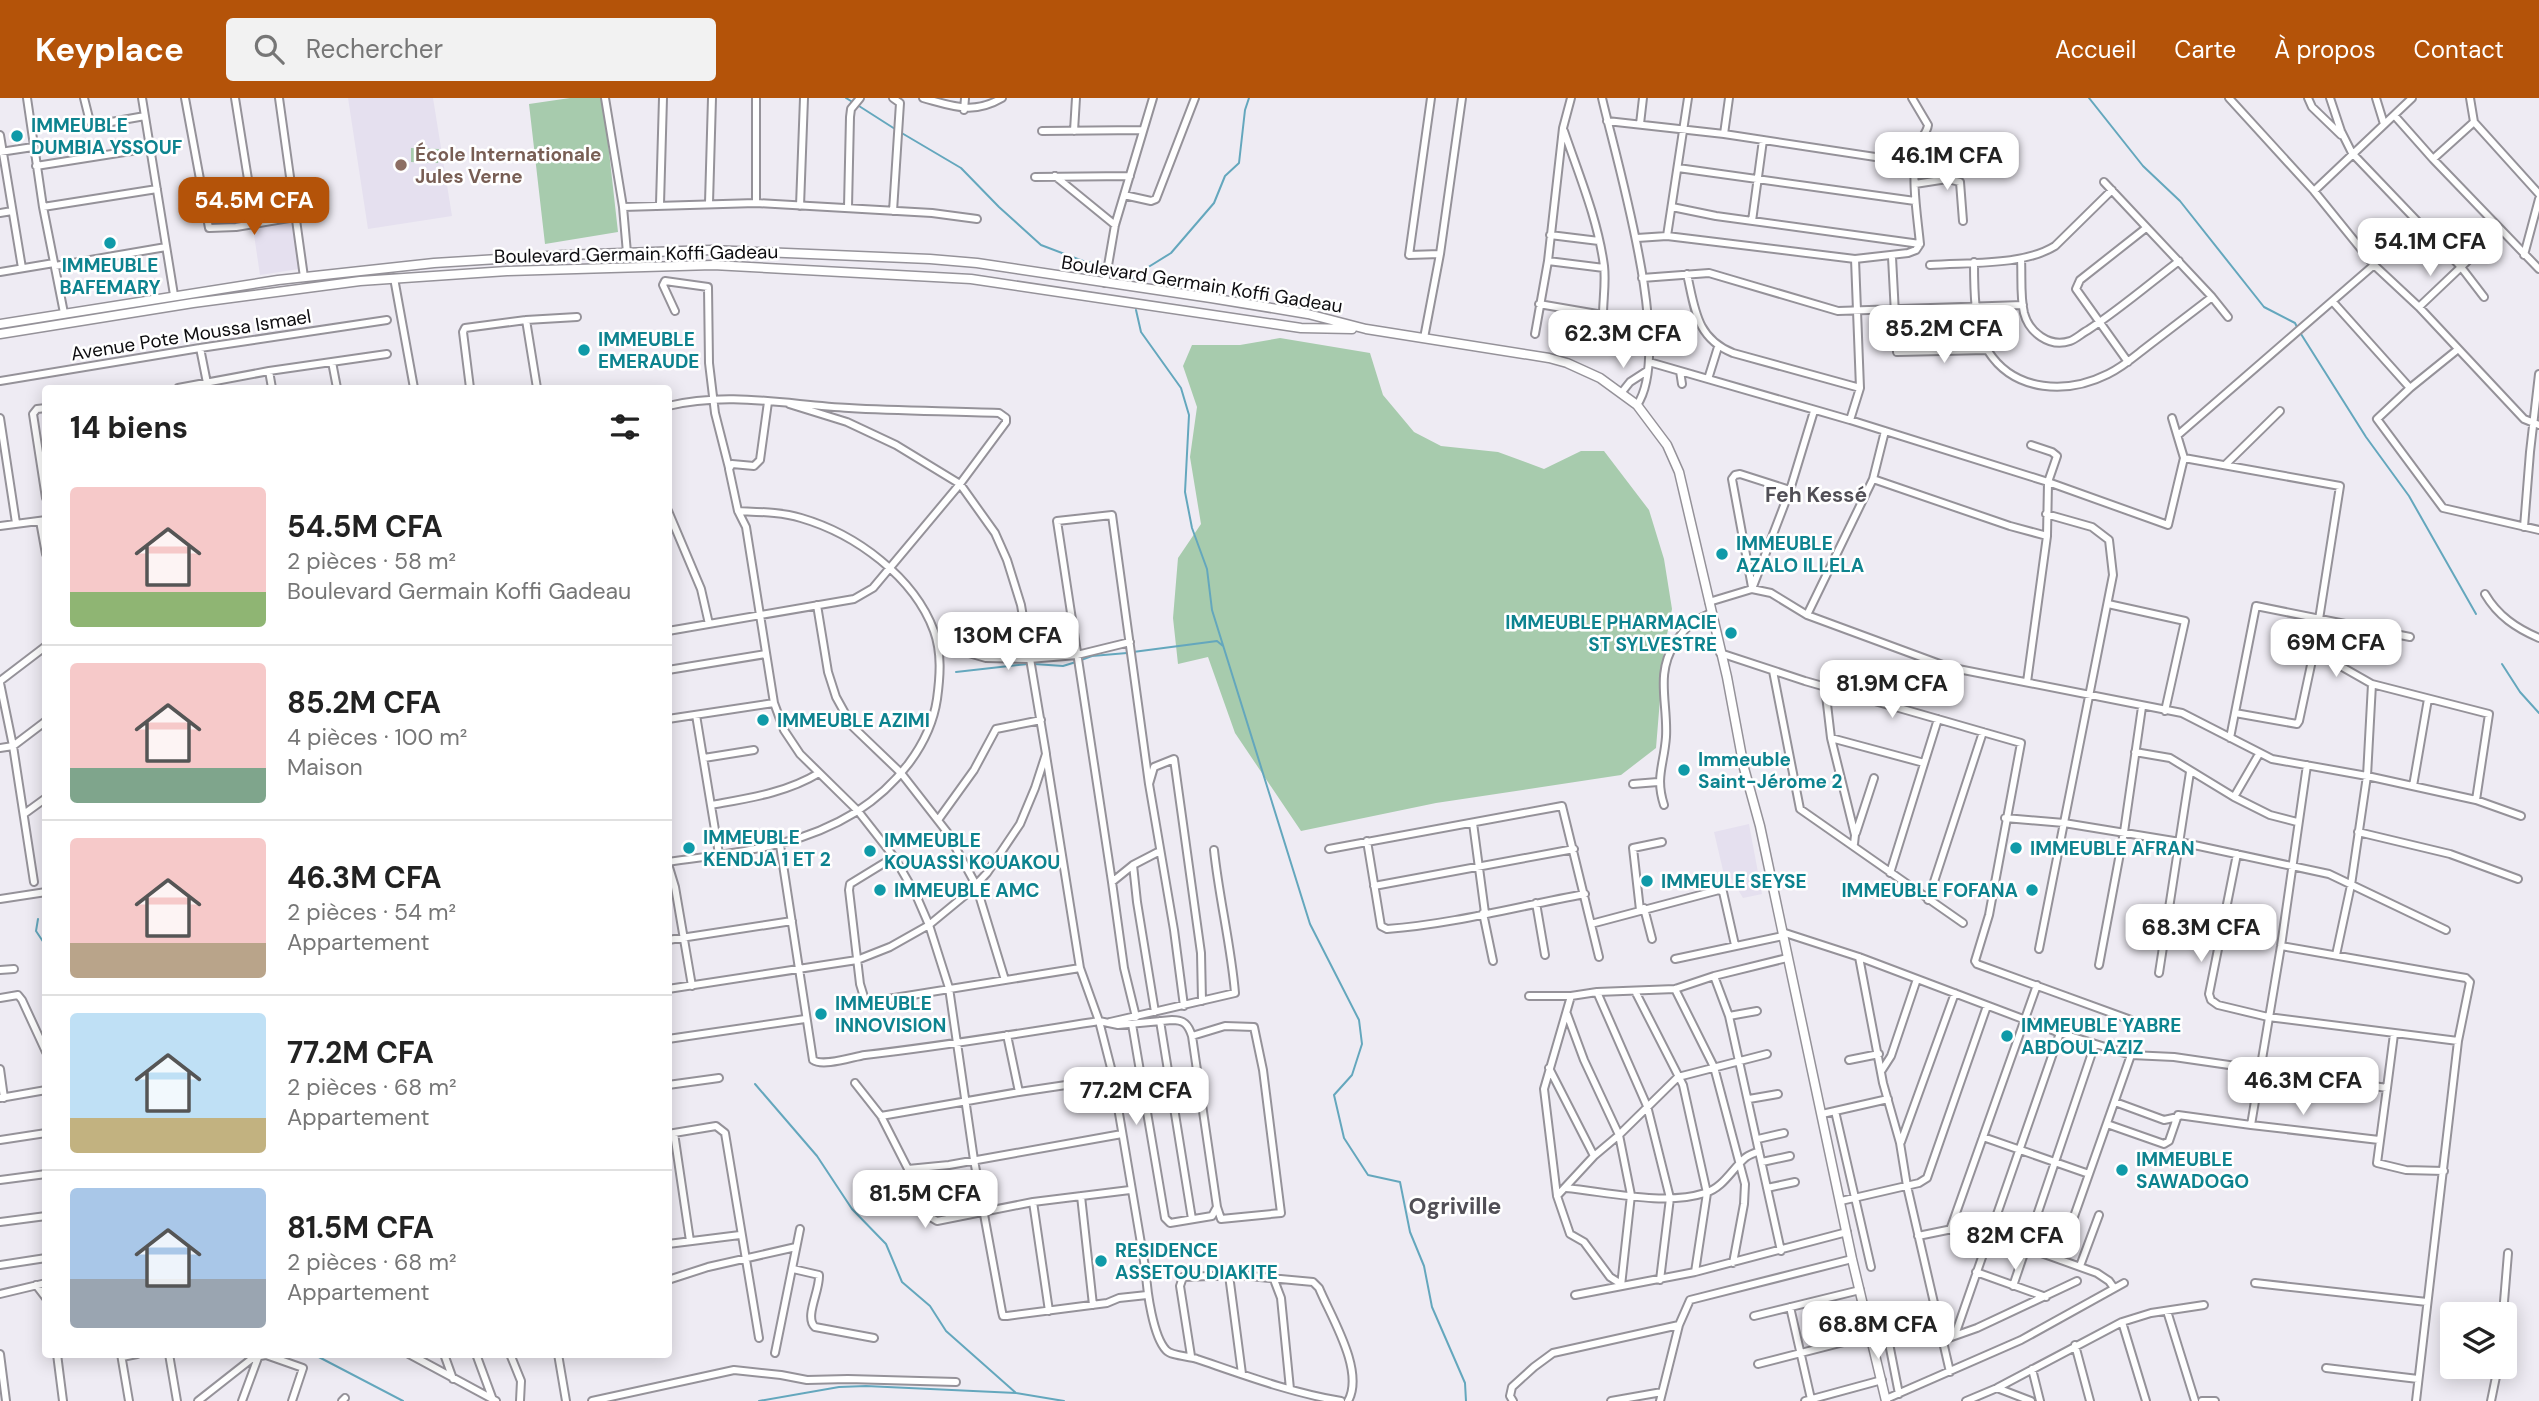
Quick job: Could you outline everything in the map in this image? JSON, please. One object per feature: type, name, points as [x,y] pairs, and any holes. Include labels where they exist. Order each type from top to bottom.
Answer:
[{"type":"main road","name":"Boulevard Germain Koffi Gadeau","points":[[0,324],[174,295],[434,263],[711,250],[977,263],[1308,314],[1366,329]]},
{"type":"main road","name":"Boulevard Germain Koffi Gadeau","points":[[0,334],[193,303],[394,278],[508,271],[713,265],[971,279],[1301,328],[1366,329]]},
{"type":"main road","points":[[1366,329],[1549,358],[1583,370],[1637,405],[1667,445],[1679,472],[1709,602],[1842,1201],[1852,1259],[1886,1400]]},
{"type":"street","points":[[27,98],[43,207],[64,313]]},
{"type":"street","points":[[84,98],[90,122],[94,125],[145,116]]},
{"type":"street","points":[[142,98],[174,295]]},
{"type":"street","points":[[186,98],[209,228],[236,227],[295,217]]},
{"type":"street","points":[[235,98],[255,223]]},
{"type":"street","points":[[279,98],[304,277]]},
{"type":"street","points":[[605,98],[628,253]]},
{"type":"street","points":[[660,204],[663,98]]},
{"type":"street","points":[[709,203],[712,98]]},
{"type":"street","points":[[756,98],[756,203]]},
{"type":"street","points":[[800,206],[804,98]]},
{"type":"street","points":[[848,207],[850,109],[860,98]]},
{"type":"street","points":[[893,98],[901,107],[897,124],[893,211]]},
{"type":"street","points":[[923,98],[964,110],[1002,98]]},
{"type":"street","points":[[964,110],[965,98]]},
{"type":"street","points":[[1074,131],[1076,98]]},
{"type":"street","points":[[1105,283],[1115,225],[1153,98]]},
{"type":"street","points":[[1124,195],[1151,201],[1156,199],[1195,98]]},
{"type":"street","points":[[1431,98],[1409,255],[1440,254]]},
{"type":"street","points":[[1424,338],[1440,254],[1462,98]]},
{"type":"street","points":[[1535,334],[1548,261],[1563,128],[1571,98]]},
{"type":"street","points":[[1602,98],[1637,238],[1647,318],[1649,362],[1645,392],[1637,405]]},
{"type":"street","points":[[1640,124],[1643,98]]},
{"type":"street","points":[[1667,236],[1688,98]]},
{"type":"street","points":[[1724,134],[1729,98]]},
{"type":"street","points":[[1637,238],[1667,236],[1855,259],[1892,257],[1916,250],[1920,243],[1915,201],[1915,163],[1917,146],[1926,134],[1928,125],[1912,98]]},
{"type":"street","points":[[2229,98],[2314,191],[2374,265],[2419,307],[2524,419],[2536,425]]},
{"type":"street","points":[[2308,98],[2312,107],[2346,140]]},
{"type":"street","points":[[2330,98],[2353,153],[2461,267],[2484,297]]},
{"type":"street","points":[[2376,98],[2384,124]]},
{"type":"street","points":[[2314,191],[2412,98]]},
{"type":"street","points":[[2470,98],[2474,122],[2539,197],[2524,255]]},
{"type":"street","points":[[2394,114],[2433,159],[2539,269]]},
{"type":"street","points":[[1607,121],[1724,134],[1915,163]]},
{"type":"street","points":[[2433,159],[2474,122]]},
{"type":"street","points":[[1563,128],[1592,210],[1599,241],[1604,268],[1603,316]]},
{"type":"street","points":[[1042,131],[1143,130]]},
{"type":"street","points":[[0,135],[22,268]]},
{"type":"street","points":[[1752,221],[1763,140]]},
{"type":"street","points":[[1,152],[33,147]]},
{"type":"street","points":[[36,166],[150,149]]},
{"type":"street","points":[[1678,168],[1915,201]]},
{"type":"street","points":[[1055,176],[1115,225]]},
{"type":"street","points":[[1035,177],[1130,176]]},
{"type":"street","points":[[1915,184],[1948,179],[1960,182],[1963,222]]},
{"type":"street","points":[[2104,182],[2228,317]]},
{"type":"street","points":[[43,207],[157,189]]},
{"type":"street","points":[[1930,265],[2021,259],[2046,252],[2112,190]]},
{"type":"street","points":[[623,207],[756,203],[932,213],[977,219]]},
{"type":"street","points":[[1672,207],[1752,221],[1920,243]]},
{"type":"street","points":[[0,213],[12,211]]},
{"type":"street","points":[[2127,362],[2076,289],[2080,280],[2146,228]]},
{"type":"street","points":[[2419,307],[2500,230]]},
{"type":"street","points":[[1550,235],[1599,241]]},
{"type":"street","points":[[0,272],[166,247]]},
{"type":"street","points":[[1892,257],[1897,352],[1987,350]]},
{"type":"street","points":[[1850,420],[1860,388],[1855,259]]},
{"type":"street","points":[[2021,259],[2023,305],[2028,321],[2034,332],[2044,339],[2057,342],[2070,341],[2099,323],[2179,261]]},
{"type":"street","points":[[1548,261],[1604,268]]},
{"type":"street","points":[[1974,262],[1975,306],[1987,350],[2002,367],[2020,379],[2043,387],[2063,388],[2085,384],[2110,373],[2212,297]]},
{"type":"street","points":[[2178,435],[2374,265]]},
{"type":"street","points":[[1642,278],[1709,273],[1838,311],[2023,305]]},
{"type":"street","points":[[1687,274],[1696,314],[1703,331],[1718,347],[1860,388]]},
{"type":"street","points":[[394,278],[413,385]]},
{"type":"street","points":[[674,311],[663,285],[664,281],[708,287],[709,363],[713,399],[738,511],[746,527],[775,703],[784,730],[800,754],[858,811],[894,857],[916,895],[929,925],[949,988],[974,1160],[1003,1316],[1107,1303],[1119,1298],[1147,1295]]},
{"type":"street","points":[[2333,302],[2410,388]]},
{"type":"street","points":[[1539,304],[1603,316],[1647,318]]},
{"type":"street","points":[[470,385],[464,330],[526,320],[577,317]]},
{"type":"street","name":"Avenue Pote Moussa Ismael","points":[[0,382],[387,320]]},
{"type":"street","points":[[526,320],[537,385]]},
{"type":"street","points":[[1704,380],[1718,347]]},
{"type":"street","points":[[200,348],[207,385]]},
{"type":"street","points":[[2457,350],[2377,419],[2443,508],[2539,530]]},
{"type":"street","points":[[211,385],[269,371],[387,354]]},
{"type":"street","points":[[332,362],[336,385]]},
{"type":"street","points":[[1649,362],[1850,420],[2048,482],[2168,525],[2184,458],[2172,418]]},
{"type":"street","points":[[269,371],[271,385]]},
{"type":"street","points":[[1622,393],[1630,382],[1647,371]]},
{"type":"street","points":[[1680,371],[1682,384]]},
{"type":"street","points":[[2524,527],[2539,373]]},
{"type":"street","points":[[672,405],[695,399],[737,398],[789,404],[999,413],[1006,418],[1005,426],[960,484],[873,588],[854,599],[672,630]]},
{"type":"street","points":[[729,469],[732,464],[754,466],[760,460],[768,402]]},
{"type":"street","points":[[789,404],[847,422],[896,445],[960,484],[995,533],[1007,561],[1021,605],[1080,968],[1100,1021],[1113,1078],[1146,1273],[1147,1295],[1156,1330],[1167,1351],[1191,1356],[1290,1389],[1342,1401]]},
{"type":"street","points":[[42,409],[34,411],[33,414],[42,472]]},
{"type":"street","points":[[1752,589],[1790,490],[1814,411]]},
{"type":"street","points":[[2225,465],[2280,411]]},
{"type":"street","points":[[0,418],[16,523]]},
{"type":"street","points":[[1807,615],[1873,480],[1885,431]]},
{"type":"street","points":[[2027,682],[2047,536],[2048,482],[2057,456],[2031,445]]},
{"type":"street","points":[[2184,458],[2340,486],[2314,651],[2297,724],[2235,713]]},
{"type":"street","points":[[1752,589],[1732,479],[1740,474],[1790,490]]},
{"type":"street","points":[[1873,480],[2047,536]]},
{"type":"street","points":[[672,862],[780,845],[817,832],[858,811],[901,773],[919,750],[935,715],[939,651],[934,631],[916,599],[891,568],[843,536],[801,518],[738,511]]},
{"type":"street","points":[[2039,949],[2113,575],[2109,540],[2092,527],[2046,514]]},
{"type":"street","points":[[1136,1017],[1124,968],[1057,521],[1112,515],[1149,785],[1184,1006]]},
{"type":"street","points":[[672,520],[701,589],[709,624]]},
{"type":"street","points":[[0,526],[42,521]]},
{"type":"street","points":[[1709,602],[1752,589],[1771,593],[1807,615],[1948,667],[2182,713],[2272,759],[2476,800],[2521,816]]},
{"type":"street","points":[[2485,594],[2507,621],[2539,638]]},
{"type":"street","points":[[2108,604],[2185,621],[2165,711]]},
{"type":"street","points":[[817,605],[828,672],[836,697],[852,726],[901,773],[947,832],[976,885],[1005,980]]},
{"type":"street","points":[[2230,738],[2256,606],[2410,637]]},
{"type":"street","points":[[1664,805],[1658,782],[1665,757],[1663,668],[1670,651],[1691,622],[1711,613]]},
{"type":"street","points":[[939,651],[962,651],[986,658],[1030,659],[1077,655],[1130,642]]},
{"type":"street","points":[[34,882],[13,746],[3,714],[0,682],[42,649]]},
{"type":"street","points":[[2314,651],[2372,684],[2489,713],[2476,800]]},
{"type":"street","points":[[1720,653],[1825,687],[2021,743],[1989,915],[1975,961],[2131,1020]]},
{"type":"street","points":[[672,669],[766,654]]},
{"type":"street","points":[[1773,671],[1800,809],[1963,923]]},
{"type":"street","points":[[2336,955],[2351,885],[2367,776],[2372,684]]},
{"type":"street","points":[[1825,687],[1831,738],[1855,835]]},
{"type":"street","points":[[2413,786],[2428,699]]},
{"type":"street","points":[[672,718],[775,703]]},
{"type":"street","points":[[2099,965],[2124,832],[2142,706]]},
{"type":"street","points":[[696,715],[719,855]]},
{"type":"street","points":[[1891,873],[1938,719]]},
{"type":"street","points":[[938,820],[974,770],[996,729],[1041,720]]},
{"type":"street","points":[[0,748],[13,746],[42,724]]},
{"type":"street","points":[[1928,900],[1983,732]]},
{"type":"street","points":[[1831,738],[1924,764]]},
{"type":"street","points":[[704,758],[754,750]]},
{"type":"street","points":[[2134,752],[2170,758],[2234,797],[2270,815],[2297,822]]},
{"type":"street","points":[[672,988],[857,960],[890,947],[929,925],[987,873],[1020,824],[1046,754]]},
{"type":"street","points":[[2234,797],[2259,754]]},
{"type":"street","points":[[1149,785],[1154,767],[1174,759],[1201,953],[1202,1001]]},
{"type":"street","points":[[2251,1125],[2281,946],[2307,765]]},
{"type":"street","points":[[2159,973],[2190,772]]},
{"type":"street","points":[[710,804],[780,791],[819,773]]},
{"type":"street","points":[[1854,845],[1874,778]]},
{"type":"street","points":[[1633,783],[1658,782]]},
{"type":"street","points":[[24,814],[42,800]]},
{"type":"street","points":[[1329,849],[1562,806],[1599,957]]},
{"type":"street","points":[[2005,818],[2124,832],[2329,874],[2446,930]]},
{"type":"street","points":[[1473,823],[1493,961]]},
{"type":"street","points":[[2358,832],[2449,854],[2518,879]]},
{"type":"street","points":[[1367,841],[1381,926],[1387,929],[1437,925],[1484,913],[1585,894]]},
{"type":"street","points":[[1652,939],[1642,909],[1633,848],[1662,842]]},
{"type":"street","points":[[780,845],[813,1060],[818,1063],[1100,1021],[1118,1025],[1180,1020],[1188,1025],[1192,1036],[1217,1208],[1221,1219],[1281,1213],[1263,1070],[1254,1027],[1224,1026],[1192,1036]]},
{"type":"street","points":[[1374,886],[1574,849]]},
{"type":"street","points":[[1108,1023],[1235,993],[1231,950],[1218,891],[1214,850]]},
{"type":"street","points":[[1112,882],[1133,864],[1160,851]]},
{"type":"street","points":[[2237,854],[2210,997],[2218,1005],[2268,1017],[2458,1041]]},
{"type":"street","points":[[894,857],[850,884],[849,901],[862,994],[869,1002],[1080,968]]},
{"type":"street","points":[[1133,864],[1136,902],[1155,1012]]},
{"type":"street","points":[[672,882],[692,986]]},
{"type":"street","points":[[1591,924],[1721,891],[1735,945]]},
{"type":"street","points":[[0,899],[42,893]]},
{"type":"street","points":[[1536,903],[1545,955]]},
{"type":"street","points":[[672,940],[792,921]]},
{"type":"street","points":[[1675,959],[1782,934],[1859,957],[2060,1033],[2130,1055],[2174,1057],[2387,1088]]},
{"type":"street","points":[[2281,946],[2470,980],[2458,1041],[2416,1401]]},
{"type":"street","points":[[1859,957],[1907,1186],[1950,1372]]},
{"type":"street","points":[[1529,996],[1675,989],[1714,976],[1787,958]]},
{"type":"street","points":[[0,970],[14,969]]},
{"type":"street","points":[[1714,976],[1729,1016],[1758,1139],[1780,1251]]},
{"type":"street","points":[[1882,1070],[1891,1056],[1917,979]]},
{"type":"street","points":[[1950,1230],[2037,985]]},
{"type":"street","points":[[1675,989],[1714,1067],[1740,1165],[1745,1194],[1733,1263]]},
{"type":"street","points":[[1635,991],[1683,1085],[1707,1193],[1695,1272]]},
{"type":"street","points":[[1597,992],[1647,1106],[1670,1198],[1660,1280]]},
{"type":"street","points":[[1900,1143],[1955,993]]},
{"type":"street","points":[[0,998],[18,995],[42,1043]]},
{"type":"street","points":[[1571,996],[1544,1089],[1557,1196],[1570,1234],[1584,1242],[1610,1277],[1621,1285]]},
{"type":"street","points":[[1842,1201],[1925,1181],[1987,1006]]},
{"type":"street","points":[[1729,1016],[1757,1011]]},
{"type":"street","points":[[1567,1013],[1584,1060],[1619,1135],[1631,1195],[1621,1285]]},
{"type":"street","points":[[672,1038],[805,1019]]},
{"type":"street","points":[[1160,1021],[1192,1219]]},
{"type":"street","points":[[1132,1024],[1165,1218],[1170,1223],[1212,1216],[1217,1208]]},
{"type":"street","points":[[1955,1335],[2060,1033]]},
{"type":"street","points":[[2394,1034],[2376,1160],[2380,1165],[2406,1170],[2444,1171]]},
{"type":"street","points":[[1007,1035],[1018,1092]]},
{"type":"street","points":[[2013,1286],[2095,1044]]},
{"type":"street","points":[[1557,1196],[1594,1156],[1678,1077],[1767,1054]]},
{"type":"street","points":[[1849,1060],[1879,1054]]},
{"type":"street","points":[[2059,1259],[2130,1055]]},
{"type":"street","points":[[1549,1068],[1594,1156]]},
{"type":"street","points":[[0,1069],[2,1098],[42,1091]]},
{"type":"street","points":[[672,1084],[719,1078]]},
{"type":"street","points":[[881,1116],[1113,1078]]},
{"type":"street","points":[[855,1083],[881,1116],[932,1218],[937,1221],[1033,1202],[1130,1190]]},
{"type":"street","points":[[1749,1100],[1778,1094]]},
{"type":"street","points":[[1822,1114],[1888,1099]]},
{"type":"street","points":[[2115,1102],[2164,1120],[2181,1114],[2379,1140]]},
{"type":"street","points":[[1835,1111],[1871,1267]]},
{"type":"street","points":[[2107,1124],[2165,1144],[2178,1117]]},
{"type":"street","points":[[672,1134],[716,1126],[726,1133],[740,1235],[759,1338]]},
{"type":"street","points":[[1758,1139],[1784,1133]]},
{"type":"street","points":[[0,1140],[42,1134]]},
{"type":"street","points":[[908,1168],[922,1169],[1122,1134]]},
{"type":"street","points":[[1983,1137],[2090,1174]]},
{"type":"street","points":[[672,1140],[690,1241]]},
{"type":"street","points":[[1566,1188],[1598,1194],[1670,1198],[1707,1193],[1740,1165],[1744,1158],[1759,1151]]},
{"type":"street","points":[[1762,1162],[1790,1156]]},
{"type":"street","points":[[0,1180],[42,1175]]},
{"type":"street","points":[[1767,1188],[1795,1182]]},
{"type":"street","points":[[1080,1196],[1093,1305]]},
{"type":"street","points":[[1033,1202],[1049,1311]]},
{"type":"street","points":[[2080,1266],[2099,1215]]},
{"type":"street","points":[[0,1222],[42,1217]]},
{"type":"street","points":[[1919,1236],[1962,1227],[2080,1266],[2104,1276],[2114,1288]]},
{"type":"street","points":[[775,1353],[800,1229]]},
{"type":"street","points":[[1575,1295],[1695,1272],[1847,1232]]},
{"type":"street","points":[[672,1243],[740,1235]]},
{"type":"street","points":[[672,1279],[708,1267],[796,1247]]},
{"type":"street","points":[[2504,1302],[2508,1253]]},
{"type":"street","points":[[0,1265],[42,1259]]},
{"type":"street","points":[[1660,1401],[1679,1325],[1690,1300],[1852,1259]]},
{"type":"street","points":[[793,1269],[819,1275],[810,1324],[874,1338]]},
{"type":"street","points":[[1976,1272],[2046,1297]]},
{"type":"street","points":[[1191,1356],[1181,1280],[1183,1277],[1229,1275],[1310,1281],[1319,1288],[1352,1366],[1353,1385],[1348,1401]]},
{"type":"street","points":[[1229,1275],[1242,1374]]},
{"type":"street","points":[[1273,1278],[1279,1290],[1290,1389]]},
{"type":"street","points":[[1943,1340],[1977,1328],[2077,1281]]},
{"type":"street","points":[[0,1294],[42,1283]]},
{"type":"street","points":[[1886,1400],[2021,1340],[2124,1283]]},
{"type":"street","points":[[2255,1283],[2427,1302]]},
{"type":"street","points":[[36,1284],[42,1292]]},
{"type":"street","points":[[1754,1316],[1860,1290]]},
{"type":"street","points":[[1966,1401],[1997,1388],[2122,1322],[2204,1305]]},
{"type":"street","points":[[1790,1307],[1808,1400],[1882,1380]]},
{"type":"street","points":[[2166,1311],[2195,1401]]},
{"type":"street","points":[[2122,1322],[2146,1401]]},
{"type":"street","points":[[1885,1324],[1899,1394]]},
{"type":"street","points":[[1513,1401],[1510,1396],[1512,1387],[1553,1353],[1679,1325]]},
{"type":"street","points":[[1758,1364],[1871,1335]]},
{"type":"street","points":[[2075,1345],[2091,1401]]},
{"type":"street","points":[[0,1354],[6,1401]]},
{"type":"street","points":[[58,1358],[63,1401]]},
{"type":"street","points":[[121,1358],[129,1401]]},
{"type":"street","points":[[170,1358],[177,1401]]},
{"type":"street","points":[[198,1401],[253,1358]]},
{"type":"street","points":[[242,1401],[258,1358]]},
{"type":"street","points":[[277,1358],[303,1368],[292,1401]]},
{"type":"street","points":[[416,1358],[495,1401]]},
{"type":"street","points":[[445,1358],[453,1380]]},
{"type":"street","points":[[478,1358],[495,1401]]},
{"type":"street","points":[[512,1358],[521,1381],[520,1401]]},
{"type":"street","points":[[559,1358],[566,1401]]},
{"type":"street","points":[[2326,1368],[2418,1379]]},
{"type":"street","points":[[2032,1369],[2039,1401]]},
{"type":"street","points":[[592,1401],[734,1370],[807,1380],[956,1382]]},
{"type":"street","points":[[2491,1401],[2496,1379]]},
{"type":"street","points":[[1997,1388],[2031,1401]]},
{"type":"street","points":[[1611,1401],[1662,1392]]},
{"type":"street","points":[[2202,1401],[2215,1401]]},
{"type":"shaded area","name":"École Internationale Jules Verne","points":[[348,98],[433,98],[452,216],[368,229]]},
{"type":"shaded area","points":[[292,222],[299,269],[260,275],[253,228]]},
{"type":"shaded area","points":[[1749,824],[1762,894],[1743,898],[1731,878],[1725,879],[1714,832]]},
{"type":"green space","points":[[570,98],[603,98],[618,232],[545,244],[529,104]]},
{"type":"green space","points":[[411,148],[439,149],[438,163],[411,162]]},
{"type":"green space","points":[[1280,338],[1370,353],[1383,395],[1414,432],[1441,446],[1498,452],[1544,469],[1581,451],[1604,451],[1649,510],[1664,559],[1672,609],[1664,650],[1656,748],[1621,775],[1436,803],[1301,831],[1235,733],[1208,657],[1178,664],[1173,618],[1178,558],[1201,524],[1190,457],[1197,407],[1183,366],[1192,345],[1240,345]]},
{"type":"waterway","points":[[846,98],[854,103]]},
{"type":"waterway","points":[[1114,268],[1136,279],[1142,271],[1171,253],[1214,203],[1225,176],[1239,163],[1245,110],[1249,98]]},
{"type":"waterway","points":[[2089,98],[2143,166],[2180,201],[2264,307],[2295,323],[2298,329]]},
{"type":"waterway","points":[[859,106],[895,129]]},
{"type":"waterway","points":[[900,132],[961,168],[1041,245],[1083,261],[1105,265]]},
{"type":"waterway","points":[[1136,310],[1141,332],[1181,388],[1189,415],[1185,492],[1192,528],[1207,569],[1212,610],[1310,924],[1359,1020],[1362,1044],[1352,1075],[1334,1095],[1344,1138],[1368,1175],[1400,1182],[1410,1232],[1424,1266],[1432,1307],[1465,1383],[1466,1401]]},
{"type":"waterway","points":[[2301,334],[2366,437],[2409,496],[2476,614]]},
{"type":"waterway","points":[[1133,652],[1217,641],[1223,646]]},
{"type":"waterway","points":[[1081,660],[1092,656],[1127,653]]},
{"type":"waterway","points":[[1034,664],[1063,666],[1076,662]]},
{"type":"waterway","points":[[956,672],[1028,664]]},
{"type":"waterway","points":[[2502,664],[2520,692],[2539,713]]},
{"type":"waterway","points":[[38,919],[36,931],[42,940]]},
{"type":"waterway","points":[[755,1084],[817,1156],[852,1209],[886,1244],[902,1282],[930,1306],[946,1331],[1016,1393]]},
{"type":"waterway","points":[[321,1358],[403,1401]]},
{"type":"waterway","points":[[759,1401],[839,1387],[866,1386],[1016,1393],[1064,1401]]},
{"type":"place","name":"IMMEUBLE DUMBIA YSSOUF","points":[[17,136]]},
{"type":"place","name":"École Internationale Jules Verne","points":[[401,165]]},
{"type":"place","name":"IMMEUBLE BAFEMARY","points":[[110,243]]},
{"type":"place","name":"IMMEUBLE EMERAUDE","points":[[584,350]]},
{"type":"place","name":"IMMEUBLE AZALO ILLELA","points":[[1722,554]]},
{"type":"place","name":"IMMEUBLE PHARMACIE ST SYLVESTRE","points":[[1731,633]]},
{"type":"place","name":"IMMEUBLE AZIMI","points":[[763,720]]},
{"type":"place","name":"Immeuble Saint-Jérome 2","points":[[1684,770]]},
{"type":"place","name":"IMMEUBLE KENDJA 1 ET 2","points":[[689,848]]},
{"type":"place","name":"IMMEUBLE AFRAN","points":[[2016,848]]},
{"type":"place","name":"IMMEUBLE KOUASSI KOUAKOU","points":[[870,851]]},
{"type":"place","name":"IMMEULE SEYSE","points":[[1647,881]]},
{"type":"place","name":"IMMEUBLE AMC","points":[[880,890]]},
{"type":"place","name":"IMMEUBLE FOFANA","points":[[2032,890]]},
{"type":"place","name":"IMMEUBLE INNOVISION","points":[[821,1014]]},
{"type":"place","name":"IMMEUBLE YABRE ABDOUL AZIZ","points":[[2007,1036]]},
{"type":"place","name":"IMMEUBLE SAWADOGO","points":[[2122,1170]]},
{"type":"place","name":"RESIDENCE ASSETOU DIAKITE","points":[[1101,1261]]},
{"type":"district","name":"Feh Kessé","points":[[1816,495]]},
{"type":"district","name":"Ogriville","points":[[1455,1206]]}]
